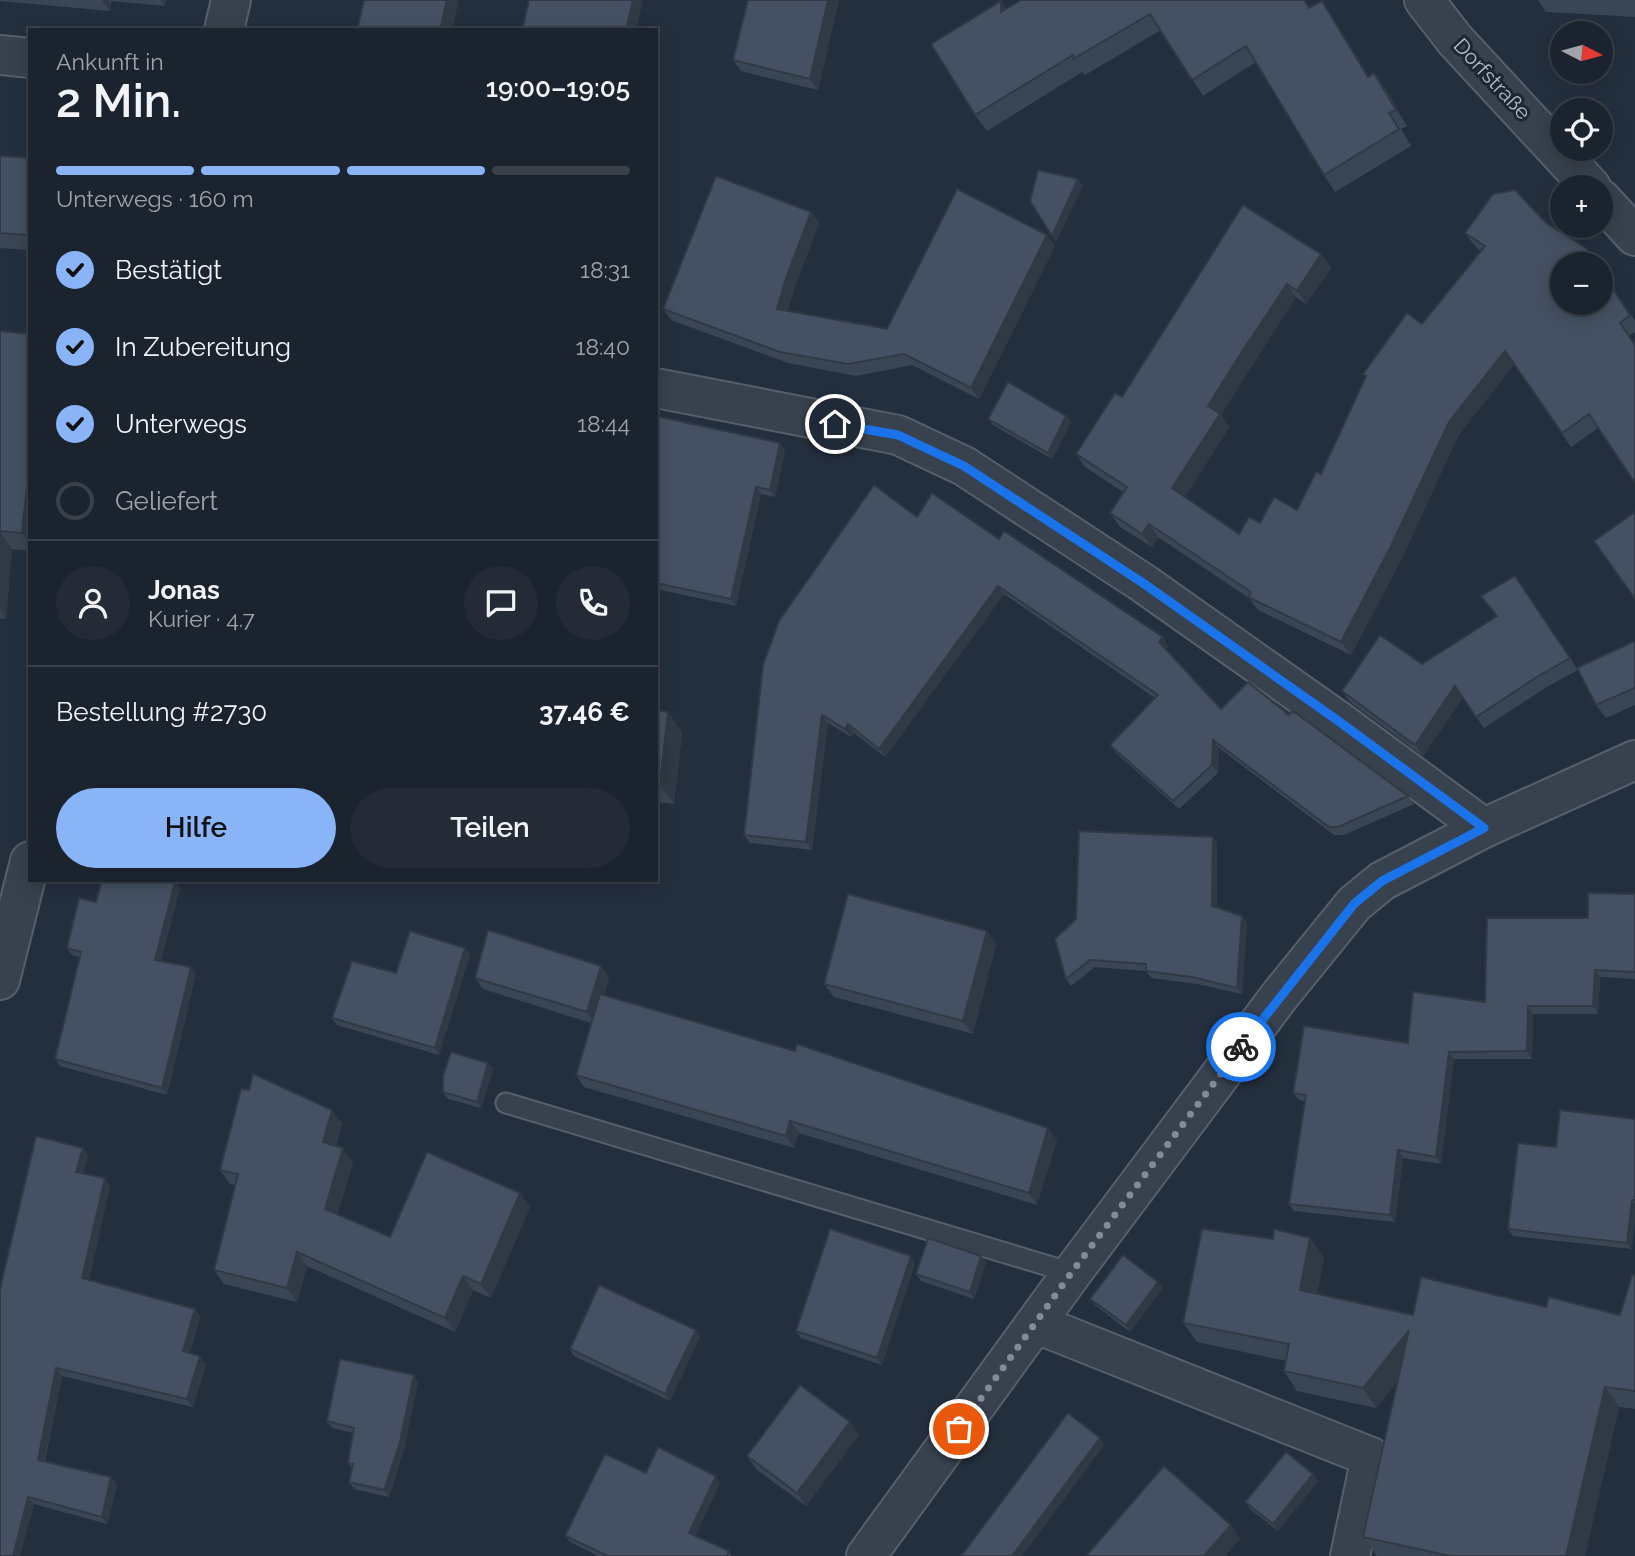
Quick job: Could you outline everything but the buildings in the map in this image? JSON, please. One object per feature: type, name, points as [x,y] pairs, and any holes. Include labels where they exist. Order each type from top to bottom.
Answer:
[{"type":"street","points":[[224,28],[231,0]]},
{"type":"street","name":"Dorfstraße","points":[[1424,0],[1455,40],[1580,175]]},
{"type":"street","points":[[0,55],[28,58]]},
{"type":"street","points":[[1613,212],[1635,236]]},
{"type":"street","points":[[658,388],[898,435],[964,466],[1143,583],[1484,828]]},
{"type":"street","points":[[866,1556],[1037,1324],[1072,1272],[1281,993],[1354,904],[1382,881],[1484,828],[1635,760]]},
{"type":"street","points":[[0,980],[28,869]]},
{"type":"street","points":[[1037,1324],[1371,1457],[1350,1556]]},
{"type":"lane","points":[[506,1103],[1072,1272]]},
{"type":"way so far","points":[[959,1429],[1072,1272],[1241,1047]]},
{"type":"route","points":[[835,424],[898,435],[964,466],[1143,583],[1484,828],[1382,881],[1354,904],[1241,1047]]}]
